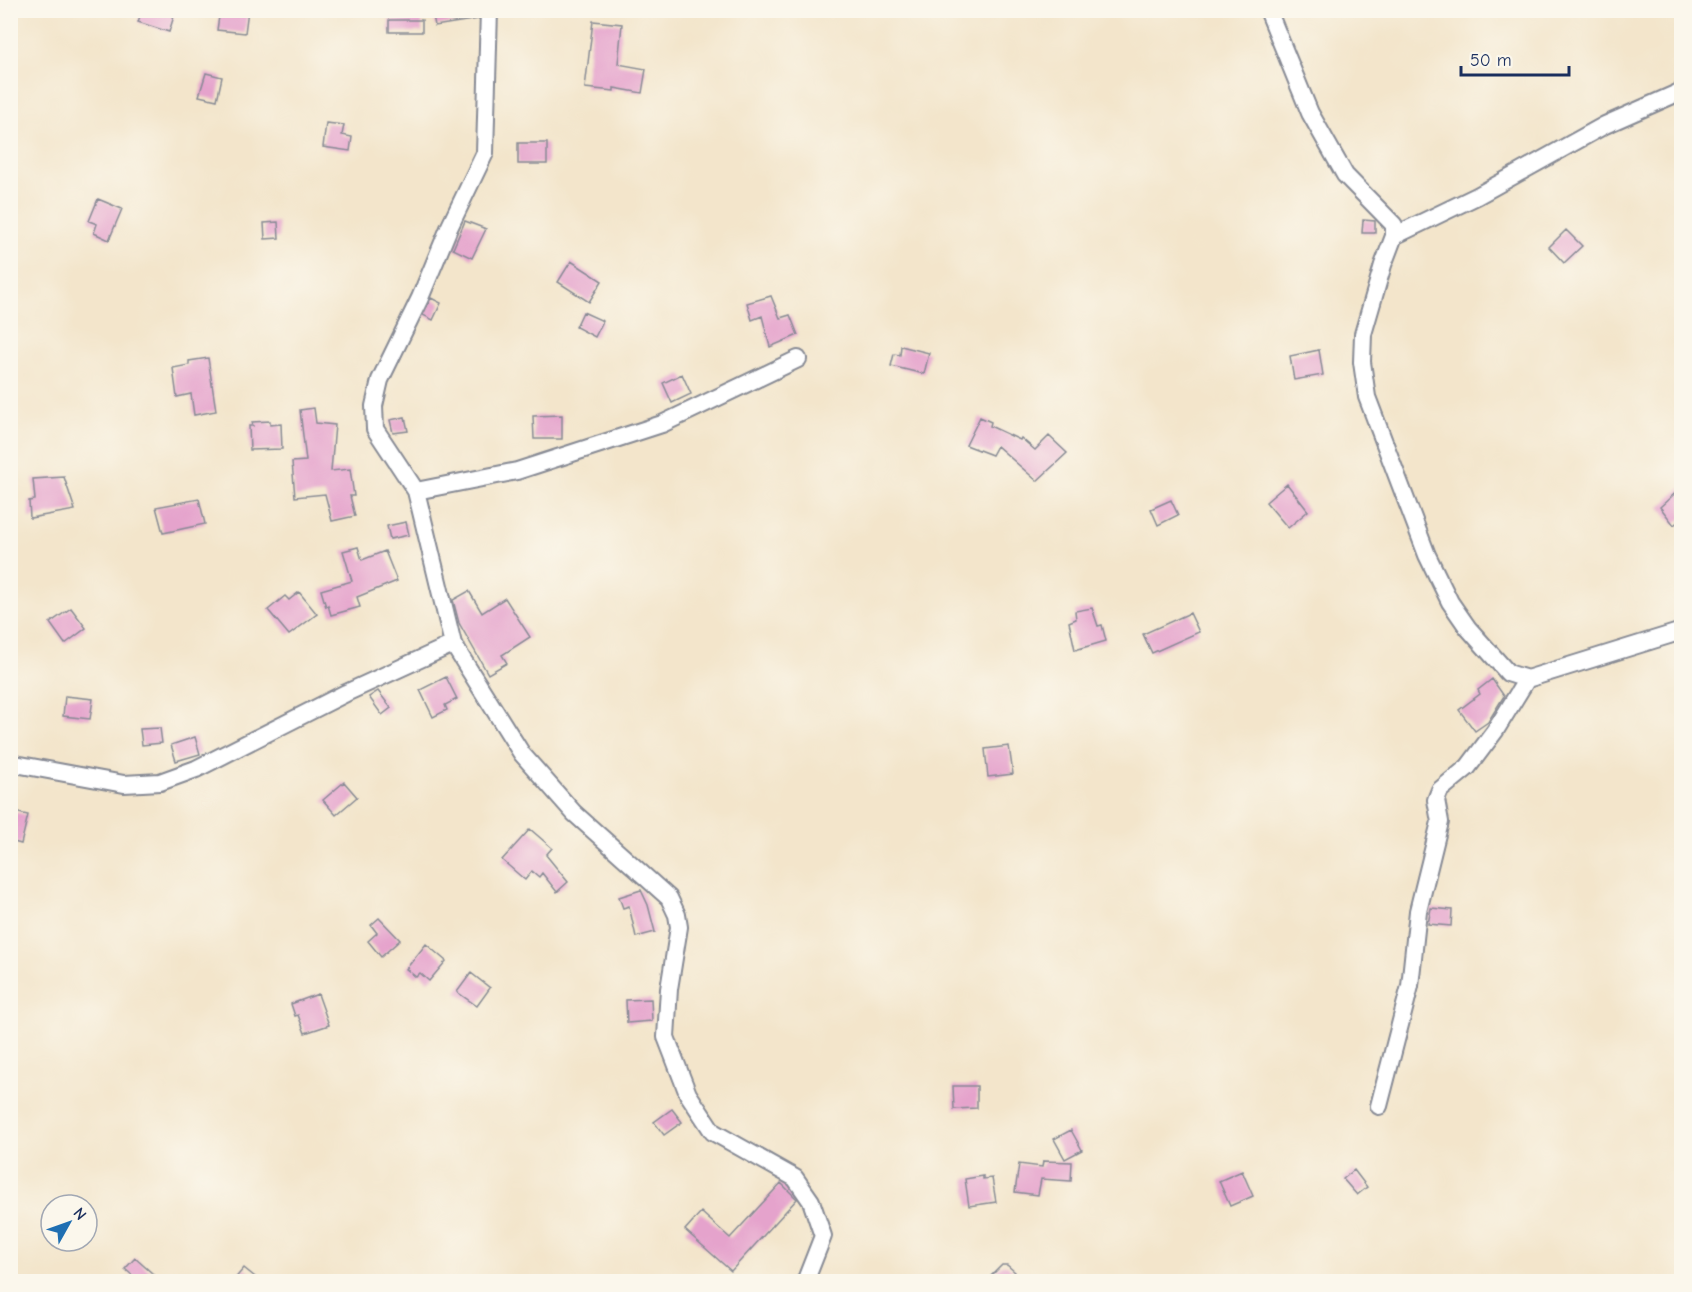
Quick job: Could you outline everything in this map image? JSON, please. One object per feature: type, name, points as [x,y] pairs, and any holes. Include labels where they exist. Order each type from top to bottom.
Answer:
[{"type":"street","points":[[489,10],[485,153],[449,228],[420,298],[380,380],[374,406],[375,429],[416,491],[453,644],[522,754],[574,813],[669,898],[677,915],[679,927],[669,989],[666,1036],[688,1094],[713,1131],[795,1178],[811,1201],[823,1236],[805,1281]]},
{"type":"street","points":[[1268,10],[1310,114],[1345,175],[1394,225],[1394,236],[1372,299],[1364,334],[1362,362],[1367,397],[1427,555],[1450,602],[1468,628],[1508,673],[1527,679],[1682,631]]},
{"type":"street","points":[[1394,236],[1477,196],[1605,125],[1682,91]]},
{"type":"street","points":[[416,491],[517,471],[662,424],[798,359]]},
{"type":"street","points":[[10,763],[124,784],[160,782],[196,769],[346,693],[453,644]]},
{"type":"street","points":[[1379,1106],[1410,986],[1418,911],[1440,822],[1436,800],[1440,790],[1468,767],[1496,731],[1527,679]]},
{"type":"building","points":[[142,10],[175,13],[169,32],[138,22]]},
{"type":"building","points":[[220,10],[248,10],[245,33],[217,30]]},
{"type":"building","points":[[432,10],[478,10],[478,19],[435,26]]},
{"type":"building","points":[[389,20],[422,20],[422,32],[389,32]]},
{"type":"building","points":[[593,21],[622,24],[618,64],[646,69],[642,93],[614,88],[614,91],[585,88]]},
{"type":"building","points":[[206,73],[222,77],[217,100],[199,96]]},
{"type":"building","points":[[326,123],[344,125],[342,135],[352,137],[350,151],[323,147]]},
{"type":"building","points":[[518,143],[547,143],[547,164],[518,164]]},
{"type":"building","points":[[98,199],[122,209],[109,240],[94,233],[97,224],[89,221]]},
{"type":"building","points":[[1363,220],[1375,221],[1375,233],[1362,233]]},
{"type":"building","points":[[465,221],[486,229],[472,258],[453,249]]},
{"type":"building","points":[[278,222],[279,238],[265,239],[264,223]]},
{"type":"building","points":[[1566,230],[1582,246],[1564,263],[1549,247]]},
{"type":"building","points":[[571,261],[602,281],[589,302],[558,282]]},
{"type":"building","points":[[771,296],[780,318],[790,315],[798,335],[770,347],[762,316],[752,320],[747,303]]},
{"type":"building","points":[[431,298],[441,303],[433,320],[423,315]]},
{"type":"building","points":[[583,312],[603,321],[595,337],[576,327]]},
{"type":"building","points":[[901,346],[929,353],[924,374],[891,366],[894,354],[900,355]]},
{"type":"building","points":[[1319,350],[1323,375],[1294,380],[1290,356]]},
{"type":"building","points":[[208,358],[216,411],[194,415],[191,394],[177,397],[173,368],[189,365],[189,361]]},
{"type":"building","points":[[682,374],[691,394],[672,403],[663,383]]},
{"type":"building","points":[[314,408],[316,423],[335,425],[331,471],[350,469],[354,496],[350,496],[355,516],[332,521],[325,494],[295,497],[292,462],[306,461],[300,410]]},
{"type":"building","points":[[562,415],[562,439],[534,439],[533,416]]},
{"type":"building","points":[[405,417],[408,431],[393,433],[390,420]]},
{"type":"building","points":[[980,417],[991,422],[990,426],[1020,440],[1021,438],[1035,450],[1049,436],[1067,453],[1037,481],[997,446],[992,455],[966,445]]},
{"type":"building","points":[[270,421],[270,425],[281,424],[282,449],[250,450],[249,426],[253,426],[252,422]]},
{"type":"building","points":[[64,477],[75,510],[30,518],[29,501],[35,500],[33,479]]},
{"type":"building","points":[[1287,484],[1308,511],[1288,528],[1266,502]]},
{"type":"building","points":[[1682,487],[1682,518],[1674,525],[1660,507]]},
{"type":"building","points":[[199,499],[205,524],[163,533],[156,507]]},
{"type":"building","points":[[1171,500],[1178,515],[1158,525],[1151,509]]},
{"type":"building","points":[[406,522],[409,535],[390,539],[387,526]]},
{"type":"building","points":[[358,547],[362,560],[385,551],[397,581],[357,597],[360,607],[331,615],[321,590],[352,581],[343,551]]},
{"type":"building","points":[[469,591],[482,613],[505,598],[530,637],[502,655],[507,663],[488,674],[459,623],[453,600]]},
{"type":"building","points":[[299,592],[317,614],[289,635],[268,610],[285,596],[289,600]]},
{"type":"building","points":[[71,608],[86,628],[65,644],[50,623]]},
{"type":"building","points":[[1092,608],[1098,626],[1102,625],[1106,641],[1075,650],[1069,622],[1076,619],[1075,611]]},
{"type":"building","points":[[1190,613],[1199,632],[1152,653],[1143,634]]},
{"type":"building","points":[[446,677],[457,699],[445,705],[447,710],[433,717],[420,690]]},
{"type":"building","points":[[1492,679],[1504,696],[1488,722],[1475,731],[1459,710],[1480,694],[1478,690]]},
{"type":"building","points":[[378,691],[391,708],[382,715],[369,697]]},
{"type":"building","points":[[65,696],[93,699],[90,719],[63,716]]},
{"type":"building","points":[[160,728],[162,743],[142,745],[140,729]]},
{"type":"building","points":[[195,737],[200,754],[176,761],[171,745]]},
{"type":"building","points":[[1009,746],[1013,774],[988,777],[985,749]]},
{"type":"building","points":[[344,782],[357,797],[336,815],[323,800]]},
{"type":"building","points":[[10,811],[28,815],[21,844],[10,841]]},
{"type":"building","points":[[530,829],[552,848],[546,855],[568,882],[557,892],[542,873],[539,877],[532,871],[525,880],[502,860]]},
{"type":"building","points":[[641,890],[648,905],[655,932],[636,937],[629,906],[623,908],[619,897]]},
{"type":"building","points":[[1431,908],[1452,910],[1451,926],[1428,924]]},
{"type":"building","points":[[379,918],[400,940],[381,957],[368,941],[377,933],[371,925]]},
{"type":"building","points":[[426,944],[446,961],[429,981],[420,973],[416,977],[406,969]]},
{"type":"building","points":[[471,973],[490,988],[477,1006],[457,992]]},
{"type":"building","points":[[318,994],[329,1025],[305,1033],[291,1004]]},
{"type":"building","points":[[651,999],[652,1021],[627,1023],[626,1000]]},
{"type":"building","points":[[953,1086],[977,1086],[977,1108],[954,1109]]},
{"type":"building","points":[[672,1109],[682,1122],[664,1135],[654,1122]]},
{"type":"building","points":[[1071,1130],[1082,1150],[1065,1159],[1054,1139]]},
{"type":"building","points":[[1043,1161],[1072,1162],[1071,1181],[1041,1179],[1038,1195],[1015,1192],[1019,1164],[1042,1167]]},
{"type":"building","points":[[1354,1170],[1367,1187],[1357,1195],[1343,1179]]},
{"type":"building","points":[[1242,1171],[1253,1196],[1230,1206],[1219,1181]]},
{"type":"building","points":[[983,1176],[983,1179],[992,1178],[996,1202],[969,1206],[965,1179]]},
{"type":"building","points":[[781,1183],[797,1199],[731,1271],[685,1230],[701,1212],[730,1238]]},
{"type":"building","points":[[135,1258],[161,1281],[139,1281],[125,1269]]},
{"type":"building","points":[[1002,1265],[1007,1265],[1015,1272],[1007,1281],[997,1281],[991,1276]]},
{"type":"building","points":[[244,1268],[260,1281],[233,1281]]}]
